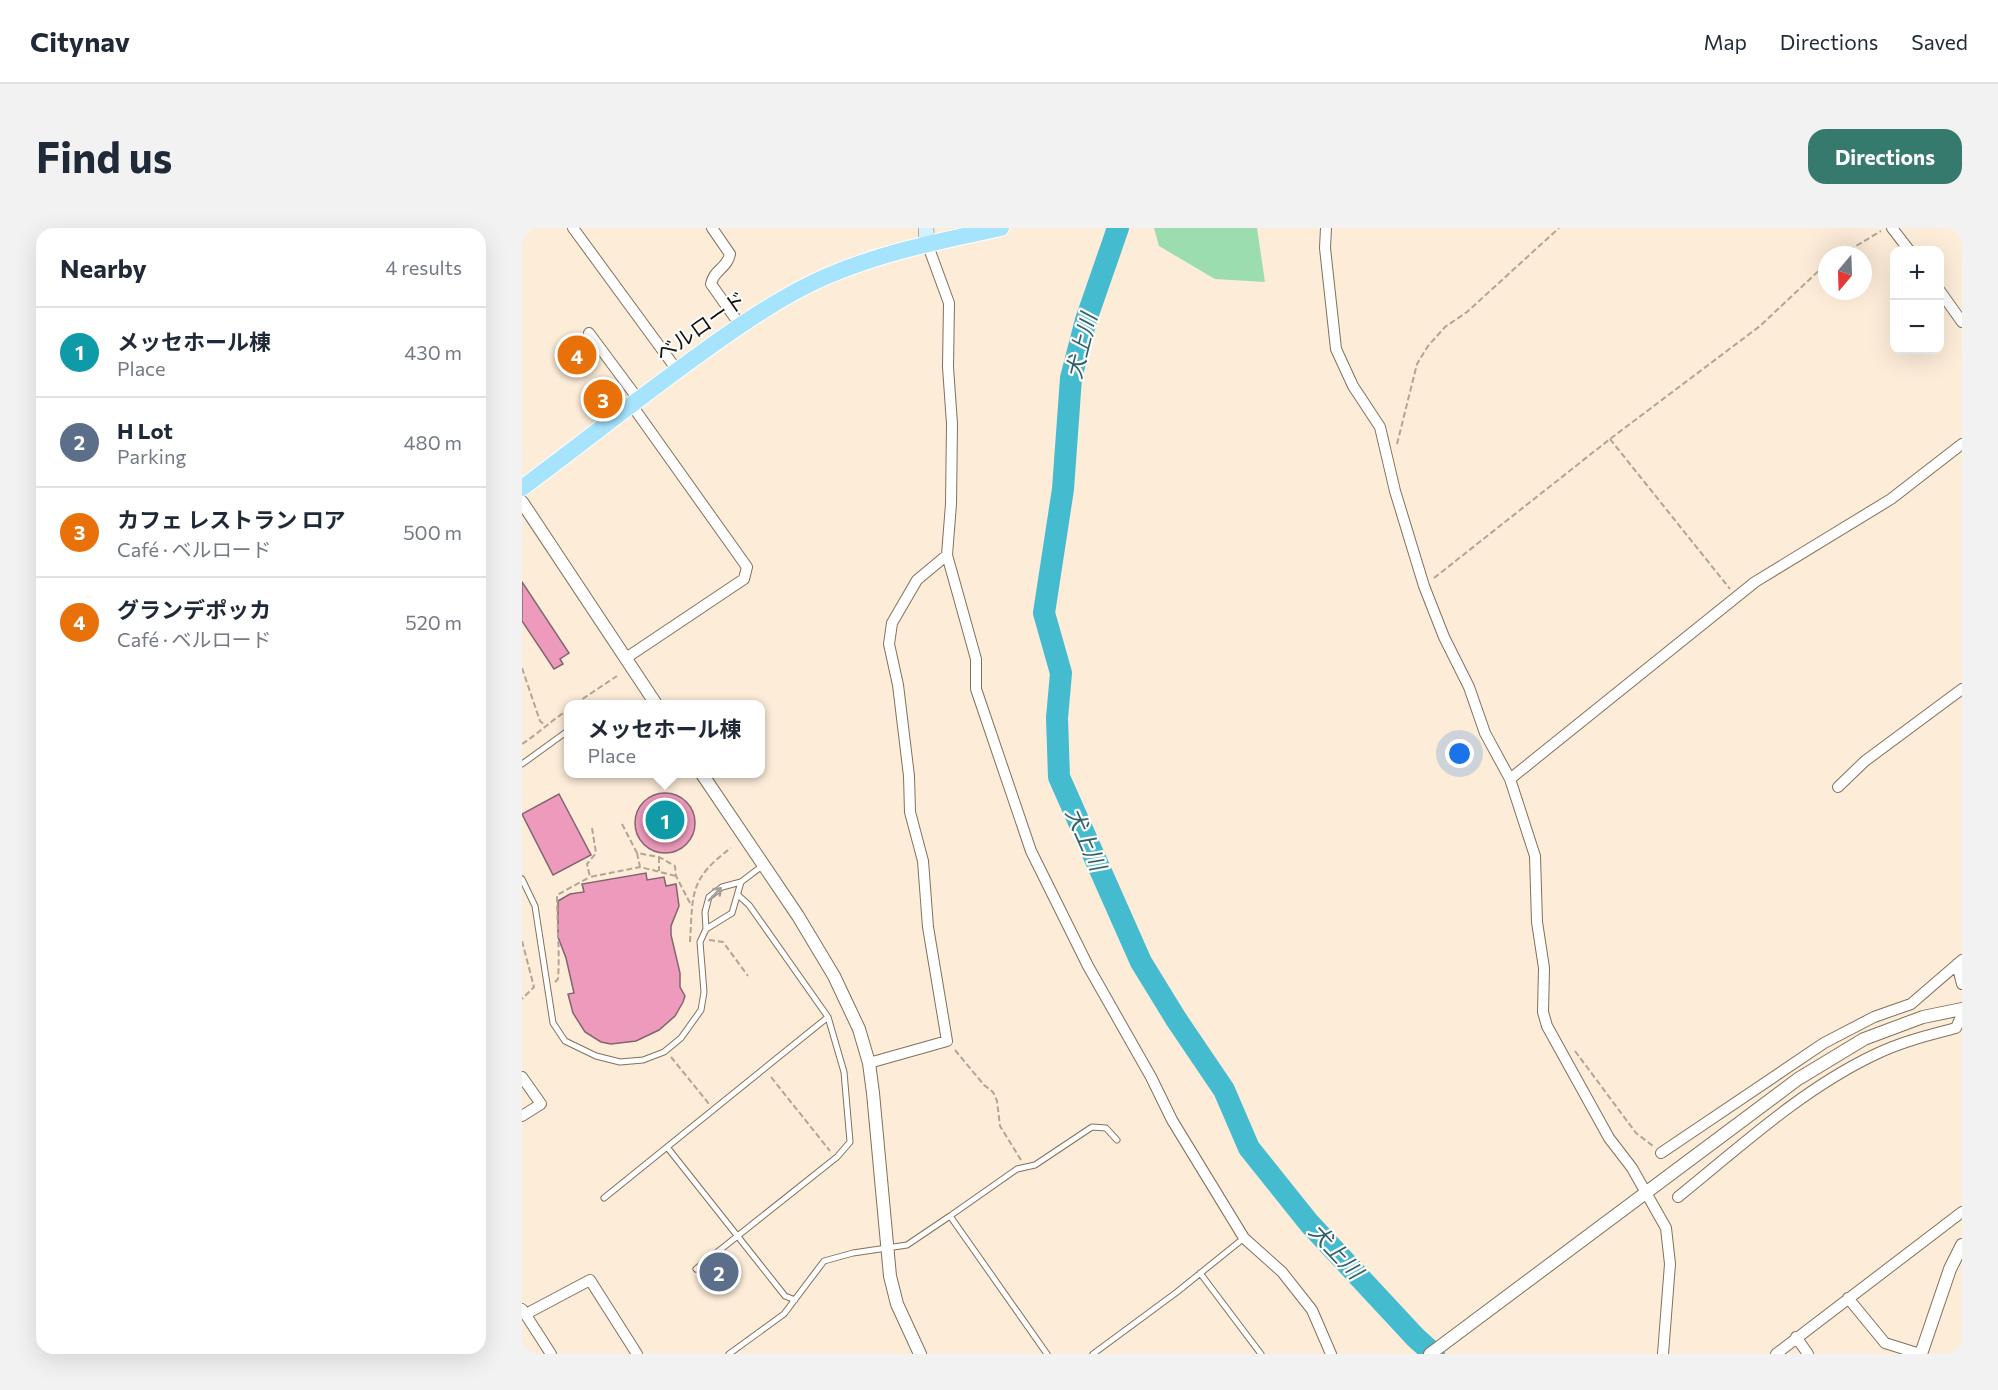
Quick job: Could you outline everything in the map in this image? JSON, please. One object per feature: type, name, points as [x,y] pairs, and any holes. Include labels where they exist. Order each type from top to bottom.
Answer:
[{"type":"main road","name":"ベルロード","points":[[522,488],[678,370],[777,302],[825,277],[877,258],[927,235],[946,240],[1001,228]]},
{"type":"street","points":[[573,228],[678,370]]},
{"type":"street","points":[[712,228],[730,254],[728,263],[713,275],[711,284],[740,326]]},
{"type":"street","points":[[1326,228],[1325,248],[1336,349],[1353,386],[1380,427],[1390,474],[1424,586],[1444,636],[1469,687],[1485,733],[1510,779],[1535,856],[1537,922],[1544,968],[1543,1011],[1547,1026],[1609,1138],[1632,1168],[1666,1228],[1670,1264],[1663,1354]]},
{"type":"street","points":[[1893,228],[1906,246]]},
{"type":"street","points":[[927,235],[930,256],[949,303],[948,367],[952,424],[951,504],[947,555],[976,658],[976,689],[1031,851],[1088,966],[1151,1077],[1172,1120],[1244,1238],[1282,1272],[1312,1310],[1331,1354]]},
{"type":"street","points":[[1944,296],[1962,321]]},
{"type":"street","points":[[589,333],[747,567],[744,579],[626,658]]},
{"type":"street","points":[[1510,779],[1755,582],[1891,498],[1962,444]]},
{"type":"street","points":[[522,502],[653,700]]},
{"type":"street","points":[[868,1063],[947,1041],[928,927],[923,861],[910,812],[909,776],[898,685],[889,644],[892,623],[917,580],[947,555]]},
{"type":"street","points":[[1838,787],[1865,761],[1962,689]]},
{"type":"street","points":[[705,778],[798,916],[834,976],[859,1029],[873,1093],[890,1275],[897,1304],[920,1354]]},
{"type":"street","points":[[1959,962],[1962,984]]},
{"type":"street","points":[[1661,1153],[1824,1043],[1874,1017],[1911,1004],[1959,962]]},
{"type":"street","points":[[1430,1354],[1798,1079],[1863,1039],[1923,1017],[1962,1009]]},
{"type":"street","points":[[1678,1197],[1831,1078],[1875,1054],[1956,1028],[1962,1014]]},
{"type":"street","points":[[522,1077],[541,1104],[522,1116]]},
{"type":"street","points":[[1776,1354],[1962,1212]]},
{"type":"street","points":[[1848,1298],[1885,1343],[1921,1354],[1950,1269],[1962,1245]]},
{"type":"street","points":[[522,1330],[527,1315],[590,1280],[637,1354]]},
{"type":"street","points":[[527,1315],[551,1354]]},
{"type":"street","points":[[1796,1337],[1808,1354]]},
{"type":"lane","points":[[522,764],[564,734]]},
{"type":"lane","points":[[522,879],[535,906],[553,1023],[566,1041],[571,1044],[596,1056],[620,1062],[643,1060],[666,1050],[681,1038],[701,1010],[704,992],[700,942],[706,929],[705,912],[709,897],[722,887],[741,882],[762,866]]},
{"type":"lane","points":[[706,929],[732,913],[741,882]]},
{"type":"lane","points":[[696,1269],[837,1157],[849,1142],[844,1072],[828,1017],[749,905],[738,895]]},
{"type":"lane","points":[[604,1198],[828,1017]]},
{"type":"lane","points":[[729,1354],[784,1314],[824,1261],[853,1252],[907,1245],[1017,1169],[1035,1166],[1092,1127],[1106,1128],[1117,1140]]},
{"type":"lane","points":[[667,1147],[784,1296],[795,1300]]},
{"type":"lane","points":[[950,1216],[1047,1354]]},
{"type":"lane","points":[[1093,1354],[1244,1238]]},
{"type":"lane","points":[[1200,1273],[1261,1354]]},
{"type":"path","points":[[1390,474],[1417,364],[1428,346],[1445,327],[1467,312],[1559,228]]},
{"type":"path","points":[[1856,246],[1886,228]]},
{"type":"path","points":[[1424,586],[1610,439],[1760,326],[1818,271]]},
{"type":"path","points":[[1610,439],[1736,597]]},
{"type":"path","points":[[522,668],[540,721],[546,726]]},
{"type":"path","points":[[582,700],[617,676]]},
{"type":"path","points":[[522,744],[543,731],[564,713]]},
{"type":"path","points":[[622,824],[637,853],[639,867]]},
{"type":"path","points":[[590,877],[587,864],[596,853],[592,828]]},
{"type":"path","points":[[690,944],[692,906],[698,882],[710,863],[731,848]]},
{"type":"path","points":[[637,853],[659,857],[675,866],[676,876],[692,906]]},
{"type":"path","points":[[659,857],[659,871]]},
{"type":"path","points":[[546,989],[558,979],[560,954],[557,896],[590,877],[639,867],[676,876]]},
{"type":"path","points":[[691,933],[713,942],[723,942],[748,976]]},
{"type":"path","points":[[522,941],[534,987],[522,999]]},
{"type":"path","points":[[947,1041],[984,1085],[993,1092],[997,1101],[1000,1126],[1025,1167]]},
{"type":"path","points":[[1572,1047],[1636,1133],[1661,1153]]},
{"type":"path","points":[[666,1050],[713,1110]]},
{"type":"path","points":[[771,1077],[830,1151]]},
{"type":"green space","points":[[1154,228],[1257,228],[1265,282],[1215,279],[1159,246]]},
{"type":"building","points":[[522,582],[569,653],[560,659],[563,664],[554,669],[522,621]]},
{"type":"building","points":[[659,793],[671,793],[682,798],[690,806],[695,823],[693,835],[682,848],[671,853],[659,853],[648,848],[640,840],[635,829],[635,817],[640,806],[648,798]]},
{"type":"building","points":[[559,794],[591,855],[553,875],[522,814]]},
{"type":"building","points":[[646,873],[647,880],[664,877],[666,886],[676,884],[679,906],[671,926],[671,935],[680,973],[680,987],[685,996],[675,1016],[659,1030],[636,1041],[611,1044],[601,1042],[585,1032],[573,1013],[568,994],[574,993],[566,958],[558,937],[558,901],[570,894],[584,892],[582,884]]},
{"type":"waterway","name":"犬上川","points":[[1118,228],[1086,320],[1071,378],[1063,489],[1044,613],[1061,673],[1057,718],[1059,777],[1141,962],[1224,1090],[1249,1148],[1309,1223],[1416,1338],[1434,1354]]},
{"type":"place","name":"グランデポッカ","points":[[577,355]]},
{"type":"place","name":"カフェ レストラン ロア","points":[[603,399]]},
{"type":"place","name":"メッセホール棟","points":[[665,820]]},
{"type":"place","name":"H Lot","points":[[719,1272]]}]
